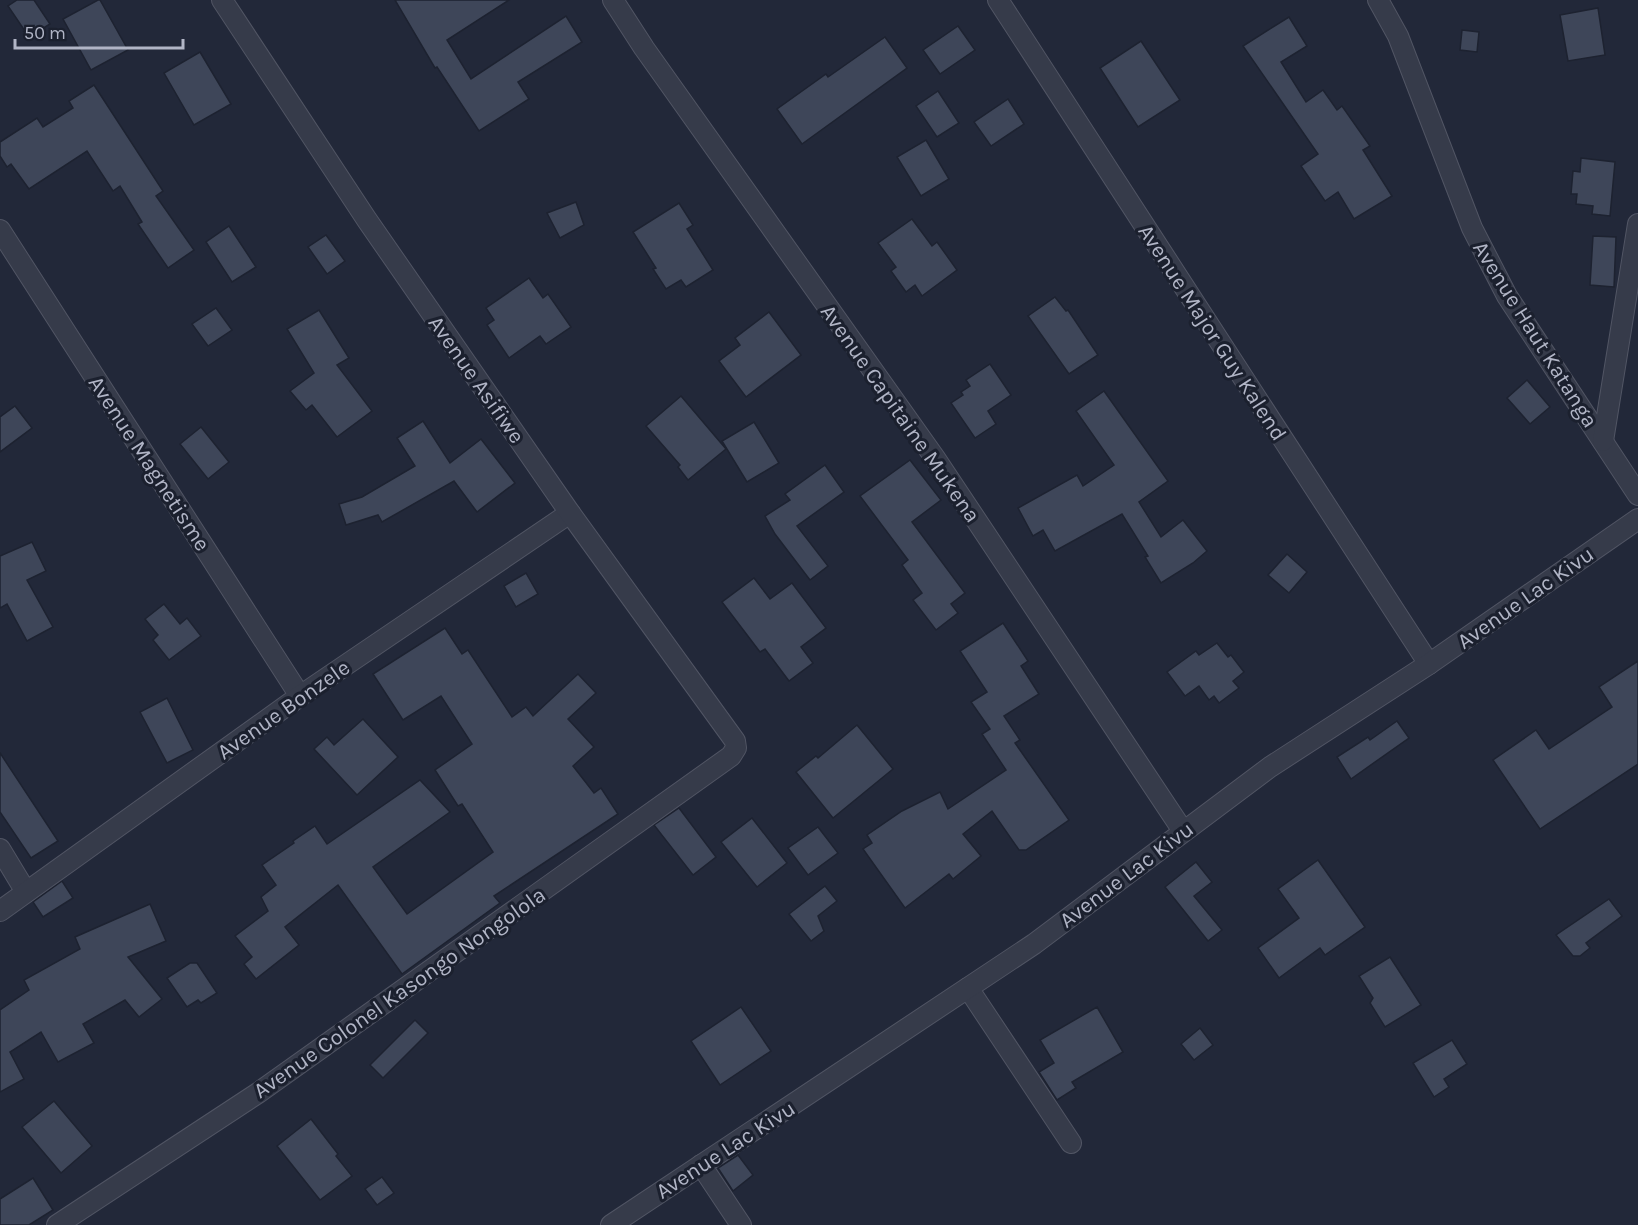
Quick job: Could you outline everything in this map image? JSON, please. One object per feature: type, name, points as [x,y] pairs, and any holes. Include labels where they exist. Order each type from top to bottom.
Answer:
[{"type":"street","name":"Avenue Asifiwe","points":[[222,0],[367,220],[570,513],[735,741],[735,752]]},
{"type":"street","name":"Avenue Capitaine Mukena","points":[[613,0],[644,48],[935,458],[1183,831]]},
{"type":"street","name":"Avenue Major Guy Kalend","points":[[998,0],[1429,664]]},
{"type":"street","name":"Avenue Haut Katanga","points":[[1378,0],[1398,36],[1476,238],[1507,296],[1638,495]]},
{"type":"street","points":[[1602,441],[1638,225]]},
{"type":"street","name":"Avenue Magnetisme","points":[[0,230],[300,696]]},
{"type":"street","name":"Avenue Bonzele","points":[[0,911],[300,696],[570,513]]},
{"type":"street","name":"Avenue Lac Kivu","points":[[611,1225],[1034,944],[1270,767],[1429,664],[1638,519]]},
{"type":"street","name":"Avenue Colonel Kasongo Nongolola","points":[[57,1225],[258,1093],[735,752]]},
{"type":"street","points":[[0,849],[26,892]]},
{"type":"street","points":[[968,988],[1071,1143]]},
{"type":"street","points":[[701,1165],[741,1225]]},
{"type":"building","points":[[17,0],[34,0],[50,24],[29,37],[8,6]]},
{"type":"building","points":[[98,0],[128,50],[91,70],[63,19]]},
{"type":"building","points":[[395,0],[509,0],[447,40],[471,79],[566,16],[582,42],[518,82],[529,99],[479,131],[437,67],[435,68]]},
{"type":"building","points":[[1598,8],[1605,55],[1568,61],[1560,15]]},
{"type":"building","points":[[1289,17],[1307,46],[1281,62],[1306,102],[1323,90],[1337,110],[1342,106],[1370,146],[1363,150],[1392,196],[1354,219],[1338,192],[1325,201],[1301,166],[1318,154],[1243,46]]},
{"type":"building","points":[[958,26],[975,50],[940,74],[923,50]]},
{"type":"building","points":[[1462,30],[1479,32],[1477,52],[1460,50]]},
{"type":"building","points":[[885,37],[907,68],[802,144],[777,109],[826,74],[828,77]]},
{"type":"building","points":[[1141,41],[1180,100],[1138,127],[1100,68]]},
{"type":"building","points":[[200,52],[231,104],[194,125],[164,73]]},
{"type":"building","points":[[94,85],[163,191],[156,196],[194,250],[168,268],[138,224],[142,222],[120,186],[113,191],[87,151],[29,189],[11,164],[7,167],[0,156],[0,142],[37,118],[43,127],[73,108],[69,101]]},
{"type":"building","points":[[938,91],[959,123],[937,137],[916,106]]},
{"type":"building","points":[[1008,99],[1024,124],[991,146],[974,122]]},
{"type":"building","points":[[926,140],[949,179],[921,196],[897,157]]},
{"type":"building","points":[[1581,158],[1615,162],[1610,216],[1592,214],[1593,206],[1576,204],[1577,194],[1571,194],[1573,171],[1580,172]]},
{"type":"building","points":[[576,202],[584,225],[560,238],[547,213]]},
{"type":"building","points":[[679,203],[693,225],[687,229],[713,270],[686,287],[681,280],[666,289],[653,269],[656,268],[633,232]]},
{"type":"building","points":[[912,219],[932,246],[937,242],[957,270],[922,296],[915,285],[906,292],[891,271],[896,267],[878,243]]},
{"type":"building","points":[[229,226],[256,267],[232,282],[206,242]]},
{"type":"building","points":[[326,235],[345,261],[327,274],[308,247]]},
{"type":"building","points":[[1593,236],[1616,237],[1614,287],[1590,285]]},
{"type":"building","points":[[529,278],[543,298],[548,294],[571,327],[546,344],[540,336],[509,358],[487,325],[494,320],[486,308]]},
{"type":"building","points":[[1055,297],[1066,311],[1068,310],[1098,355],[1069,374],[1028,316]]},
{"type":"building","points":[[216,308],[232,330],[208,346],[192,324]]},
{"type":"building","points":[[319,310],[349,358],[337,365],[372,411],[337,437],[312,405],[306,410],[290,391],[314,373],[287,329]]},
{"type":"building","points":[[769,312],[801,355],[746,397],[719,361],[740,345],[735,338]]},
{"type":"building","points":[[990,364],[1011,395],[988,411],[996,424],[975,438],[951,403],[963,395],[961,392],[970,386],[966,380]]},
{"type":"building","points":[[1527,380],[1550,407],[1530,424],[1507,398]]},
{"type":"building","points":[[1104,391],[1168,481],[1139,502],[1161,537],[1183,520],[1207,551],[1193,563],[1161,583],[1145,557],[1148,556],[1122,514],[1055,551],[1043,530],[1033,536],[1018,508],[1077,475],[1083,486],[1114,465],[1076,411]]},
{"type":"building","points":[[681,396],[726,449],[688,480],[678,467],[680,465],[646,426]]},
{"type":"building","points":[[15,406],[32,428],[0,452],[0,417]]},
{"type":"building","points":[[423,421],[450,463],[481,439],[515,483],[477,512],[454,481],[382,522],[378,515],[346,525],[339,504],[362,497],[415,466],[397,438]]},
{"type":"building","points":[[754,422],[779,463],[747,482],[722,441]]},
{"type":"building","points":[[201,427],[229,462],[208,479],[180,444]]},
{"type":"building","points":[[910,460],[941,500],[912,522],[965,593],[951,604],[958,613],[936,630],[913,600],[922,593],[902,565],[908,560],[860,496]]},
{"type":"building","points":[[825,465],[844,492],[797,526],[828,566],[810,580],[775,534],[765,516],[790,500],[785,494]]},
{"type":"building","points":[[32,542],[46,571],[27,580],[53,627],[27,641],[7,604],[0,608],[0,556]]},
{"type":"building","points":[[1287,554],[1307,572],[1289,593],[1268,575]]},
{"type":"building","points":[[526,573],[538,594],[516,607],[504,586]]},
{"type":"building","points":[[754,578],[770,599],[792,583],[826,628],[801,647],[813,663],[789,681],[765,649],[760,652],[722,602]]},
{"type":"building","points":[[164,604],[180,624],[187,618],[201,636],[169,660],[153,640],[158,635],[145,619]]},
{"type":"building","points":[[1003,623],[1028,661],[1021,666],[1039,694],[1004,716],[1020,740],[1015,743],[1069,820],[1026,850],[1019,850],[992,811],[963,834],[981,856],[953,879],[949,874],[905,908],[863,849],[872,843],[867,835],[902,811],[940,792],[948,809],[1006,770],[982,734],[990,729],[971,702],[987,692],[960,651]]},
{"type":"building","points":[[445,628],[462,654],[468,650],[512,717],[526,707],[533,716],[578,674],[596,693],[568,719],[594,747],[573,766],[594,793],[601,788],[618,814],[494,896],[500,903],[402,974],[338,885],[285,927],[299,945],[256,979],[244,964],[252,957],[235,936],[268,911],[261,897],[276,885],[262,865],[315,826],[327,844],[420,780],[450,812],[373,867],[407,914],[493,852],[462,804],[458,806],[435,770],[472,744],[441,696],[403,720],[373,674]]},
{"type":"building","points":[[1217,643],[1228,657],[1231,655],[1244,672],[1233,681],[1239,688],[1219,703],[1214,696],[1209,700],[1199,686],[1185,696],[1167,672],[1196,651],[1199,655]]},
{"type":"building","points":[[1638,661],[1638,764],[1540,829],[1493,760],[1536,730],[1549,749],[1612,707],[1599,687]]},
{"type":"building","points":[[167,698],[193,750],[167,763],[140,712]]},
{"type":"building","points":[[363,719],[398,757],[357,795],[314,749],[327,737],[334,745]]},
{"type":"building","points":[[1397,721],[1409,738],[1351,779],[1337,757],[1368,737],[1370,740]]},
{"type":"building","points":[[857,725],[893,769],[833,818],[796,772],[816,756],[818,758]]},
{"type":"building","points":[[0,753],[58,841],[31,858],[0,812]]},
{"type":"building","points":[[679,808],[716,857],[693,875],[654,825]]},
{"type":"building","points":[[752,818],[787,863],[757,887],[721,842]]},
{"type":"building","points":[[818,827],[838,853],[808,875],[788,848]]},
{"type":"building","points":[[1318,860],[1365,927],[1325,955],[1320,948],[1279,978],[1258,948],[1299,918],[1278,889]]},
{"type":"building","points":[[1196,862],[1212,882],[1194,896],[1222,930],[1208,941],[1165,887]]},
{"type":"building","points":[[62,881],[73,898],[43,917],[33,902]]},
{"type":"building","points":[[825,886],[837,901],[818,916],[824,931],[811,941],[789,914]]},
{"type":"building","points":[[1609,899],[1622,916],[1586,943],[1590,948],[1580,956],[1573,956],[1556,935]]},
{"type":"building","points":[[150,904],[166,941],[128,957],[162,999],[139,1017],[125,1000],[83,1024],[94,1043],[58,1062],[41,1032],[10,1052],[24,1079],[0,1092],[0,1010],[29,990],[24,980],[80,949],[75,937]]},
{"type":"building","points":[[1390,957],[1421,1005],[1385,1027],[1370,1003],[1373,998],[1359,976]]},
{"type":"building","points":[[190,963],[197,963],[217,993],[201,1003],[198,1000],[187,1007],[167,978]]},
{"type":"building","points":[[741,1007],[771,1051],[720,1085],[691,1041]]},
{"type":"building","points":[[1097,1007],[1123,1052],[1072,1082],[1076,1088],[1057,1100],[1039,1072],[1054,1063],[1040,1040]]},
{"type":"building","points":[[415,1020],[428,1033],[383,1078],[370,1065]]},
{"type":"building","points":[[1200,1028],[1213,1045],[1194,1060],[1181,1044]]},
{"type":"building","points":[[1452,1040],[1467,1064],[1444,1079],[1449,1087],[1434,1097],[1413,1063]]},
{"type":"building","points":[[54,1101],[92,1146],[61,1173],[22,1127]]},
{"type":"building","points":[[311,1119],[352,1176],[320,1200],[277,1146]]},
{"type":"building","points":[[738,1155],[753,1175],[733,1191],[718,1168]]},
{"type":"building","points":[[382,1177],[394,1193],[377,1205],[365,1189]]},
{"type":"building","points":[[33,1178],[53,1210],[29,1225],[0,1225],[0,1199]]}]
